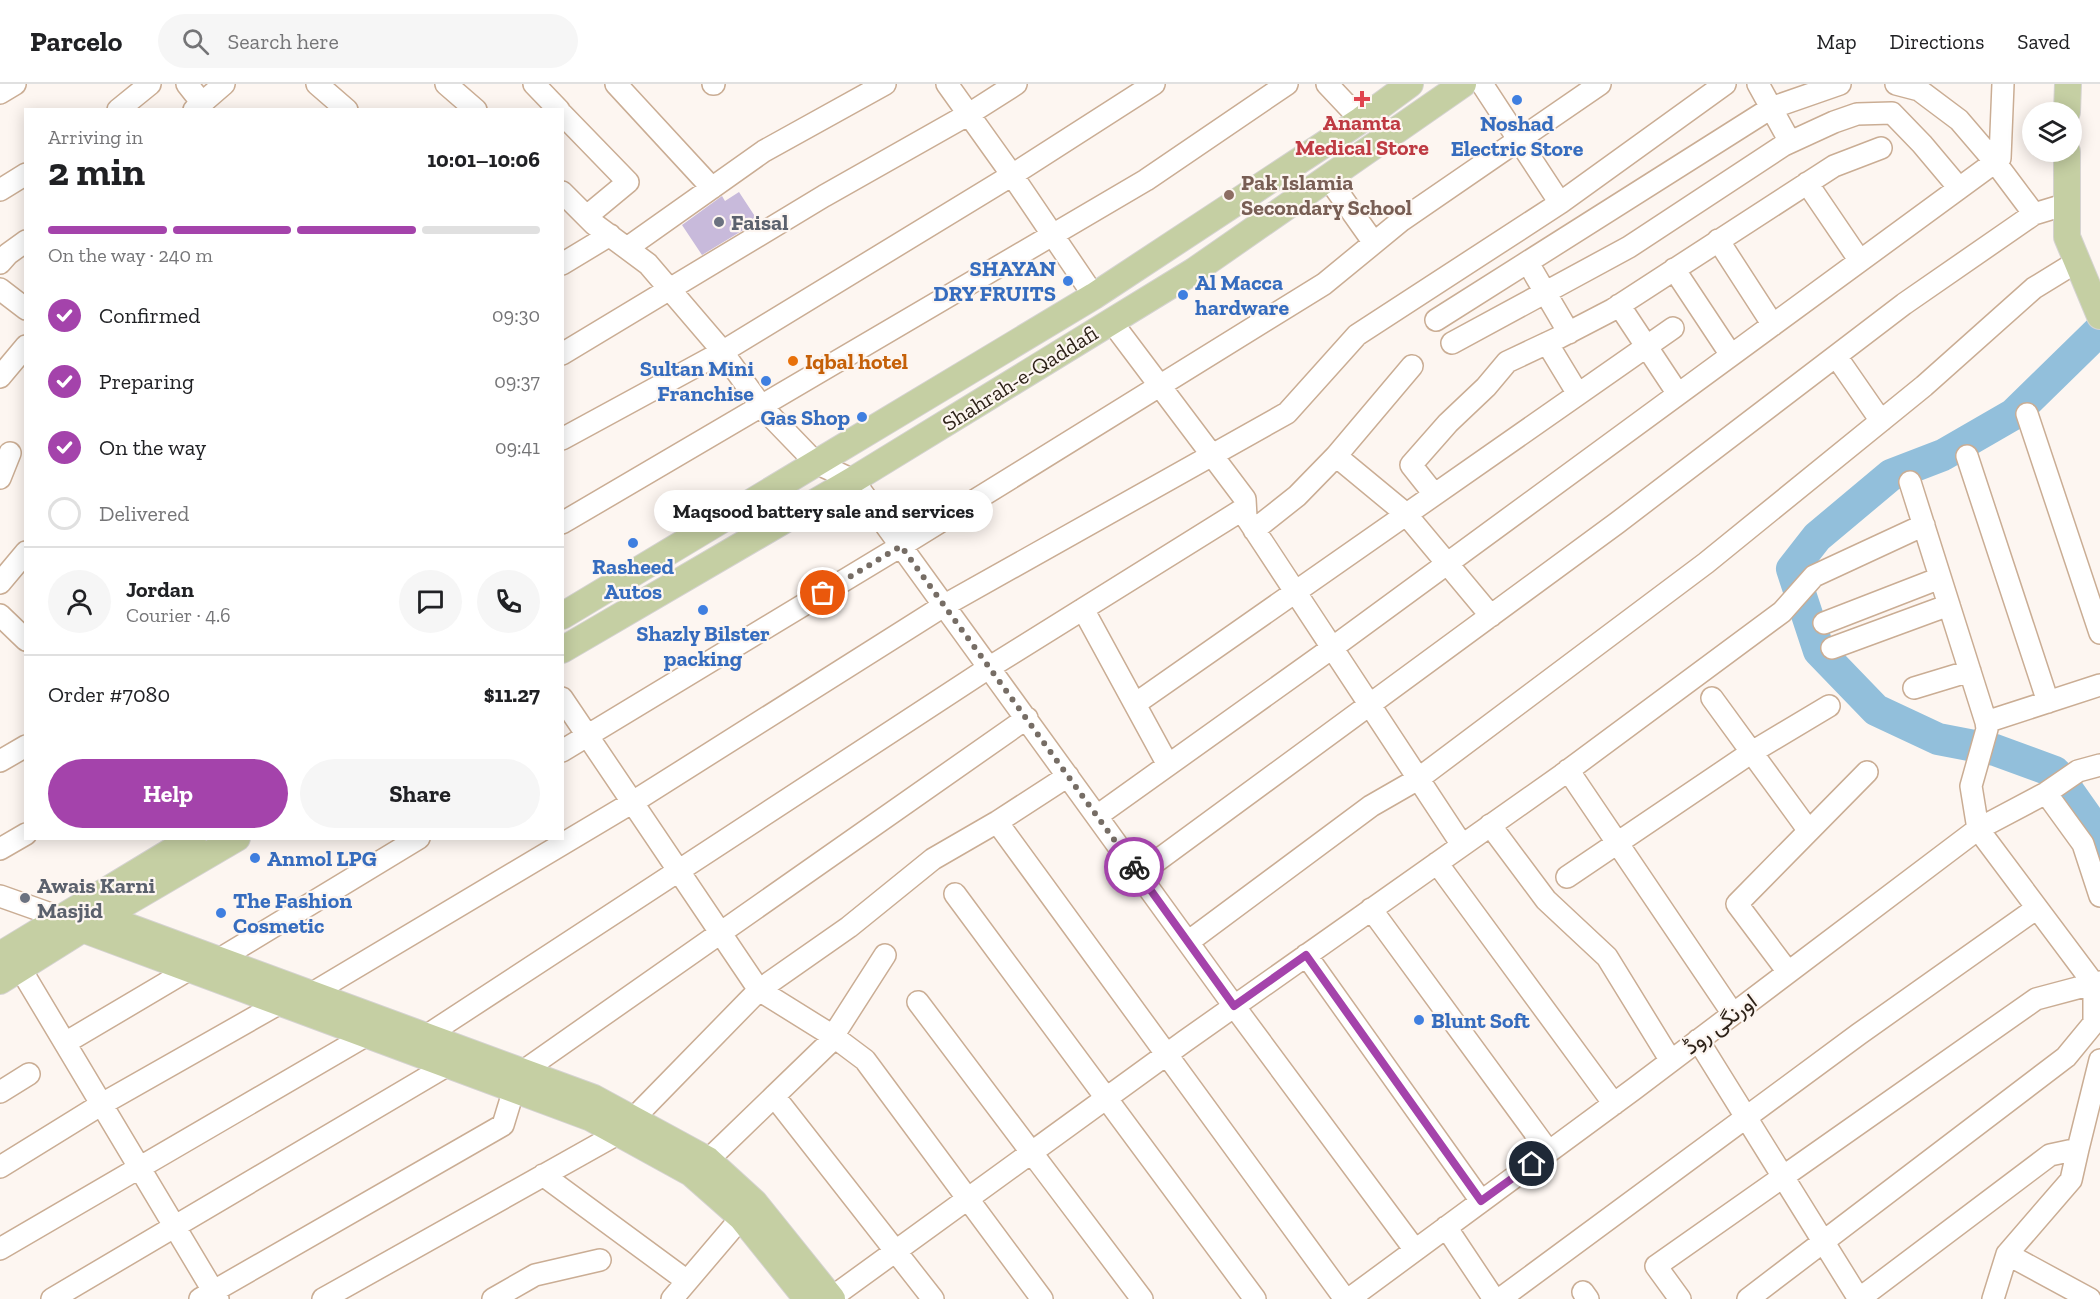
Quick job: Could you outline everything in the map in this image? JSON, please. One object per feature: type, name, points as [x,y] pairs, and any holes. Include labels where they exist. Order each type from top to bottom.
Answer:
[{"type":"main road","name":"Shahrah-e-Qaddafi","points":[[564,615],[1094,296],[1361,120],[1410,84]]},
{"type":"main road","name":"Shahrah-e-Qaddafi","points":[[564,649],[853,480],[1194,270],[1463,84]]},
{"type":"main road","points":[[2067,102],[2068,84]]},
{"type":"main road","points":[[2067,162],[2067,237],[2098,310]]},
{"type":"main road","points":[[82,921],[190,840]]},
{"type":"main road","points":[[7,968],[82,921],[233,840]]},
{"type":"main road","points":[[82,921],[218,960],[311,993],[426,1036],[518,1080]]},
{"type":"main road","points":[[82,921],[190,969],[448,1065],[594,1098],[626,1126],[691,1173],[748,1210]]},
{"type":"main road","points":[[626,1126],[708,1160],[748,1210],[811,1297]]},
{"type":"street","points":[[0,93],[15,84]]},
{"type":"street","points":[[120,108],[150,84]]},
{"type":"street","points":[[187,84],[198,106],[224,84]]},
{"type":"street","points":[[317,84],[345,108]]},
{"type":"street","points":[[446,84],[474,108]]},
{"type":"street","points":[[534,84],[557,108]]},
{"type":"street","points":[[616,84],[712,188]]},
{"type":"street","points":[[627,248],[764,151],[885,84]]},
{"type":"street","points":[[946,84],[1012,175],[1094,296]]},
{"type":"street","points":[[564,353],[670,291],[824,196],[969,114],[1016,84]]},
{"type":"street","points":[[564,439],[722,352],[1012,175],[1154,84]]},
{"type":"street","points":[[564,522],[1146,180],[1287,84]]},
{"type":"street","points":[[1327,84],[1361,120]]},
{"type":"street","points":[[1482,84],[1560,203]]},
{"type":"street","points":[[564,750],[901,546],[1324,284],[1402,220],[1600,84]]},
{"type":"street","points":[[0,1167],[102,1104],[280,1003],[311,993],[633,802],[945,605],[1287,412],[1357,335],[1560,203],[1725,84]]},
{"type":"street","points":[[1758,84],[1790,142]]},
{"type":"street","points":[[1436,320],[1771,108],[1840,84]]},
{"type":"street","points":[[1896,84],[1919,90],[1959,120],[1995,162],[2034,214]]},
{"type":"street","points":[[1097,816],[1332,648],[2000,158],[2003,84]]},
{"type":"street","points":[[1452,343],[1629,247],[1790,142],[1857,114],[1893,113],[1959,188]]},
{"type":"street","points":[[564,116],[628,182],[587,216]]},
{"type":"street","points":[[1434,494],[1411,465],[1507,362],[1569,333],[1619,305],[1834,166],[1881,148]]},
{"type":"street","points":[[2,185],[24,175]]},
{"type":"street","points":[[1328,178],[1374,243]]},
{"type":"street","points":[[1807,183],[1860,261]]},
{"type":"street","points":[[564,194],[609,235],[648,264],[722,352],[762,407],[816,463],[853,480],[1234,1006],[1415,1250]]},
{"type":"street","points":[[1139,874],[1617,523],[1904,304],[2034,214],[2067,204]]},
{"type":"street","points":[[564,263],[609,235]]},
{"type":"street","points":[[1718,240],[1773,325]]},
{"type":"street","points":[[0,263],[24,242]]},
{"type":"street","points":[[1188,942],[1371,806],[1418,778],[1706,562],[1924,386],[2034,288],[2078,261]]},
{"type":"street","points":[[1528,263],[1569,333]]},
{"type":"street","points":[[1674,269],[1731,355]]},
{"type":"street","points":[[0,289],[24,307]]},
{"type":"street","points":[[1619,305],[1678,394]]},
{"type":"street","points":[[1111,321],[1245,499],[1246,517],[1254,530],[1462,845]]},
{"type":"street","points":[[1134,704],[1673,328]]},
{"type":"street","points":[[1547,343],[1578,394]]},
{"type":"street","points":[[0,377],[24,348]]},
{"type":"street","points":[[1836,356],[1881,421]]},
{"type":"street","points":[[1254,530],[1297,496],[1336,456],[1412,366]]},
{"type":"street","points":[[2026,414],[2100,633]]},
{"type":"street","points":[[0,478],[10,453]]},
{"type":"street","points":[[1336,456],[1406,513],[1491,616]]},
{"type":"street","points":[[1967,456],[2048,702]]},
{"type":"street","points":[[1910,482],[1987,726],[1971,786],[1978,829],[2097,983],[2094,1023],[2100,1059],[2071,1180],[2007,1254],[1993,1299]]},
{"type":"street","points":[[426,1036],[990,667],[1245,508]]},
{"type":"street","points":[[811,1297],[896,1251],[1234,1006],[1568,770],[1782,612],[1814,576],[1924,525]]},
{"type":"street","points":[[0,582],[24,554]]},
{"type":"street","points":[[1824,623],[1940,578]]},
{"type":"street","points":[[1833,648],[1949,605]]},
{"type":"street","points":[[1083,609],[1168,765]]},
{"type":"street","points":[[0,615],[24,638]]},
{"type":"street","points":[[1914,688],[1970,671]]},
{"type":"street","points":[[1987,726],[2100,685]]},
{"type":"street","points":[[1713,698],[1809,831]]},
{"type":"street","points":[[564,701],[759,990],[833,1036],[865,1060],[1042,1299]]},
{"type":"street","points":[[1567,877],[1752,752],[1829,706]]},
{"type":"street","points":[[7,968],[65,1043],[175,1228],[211,1296],[503,1125],[518,1080],[720,933],[1027,718]]},
{"type":"street","points":[[0,761],[24,747]]},
{"type":"street","name":"اورنگی روڈ","points":[[1347,1299],[1614,1104],[1978,829],[2049,791],[2078,771],[2100,765]]},
{"type":"street","points":[[1568,770],[1733,1014]]},
{"type":"street","points":[[1788,972],[1737,904],[1867,772]]},
{"type":"street","points":[[323,1299],[626,1126],[759,990],[849,927],[933,859],[997,822],[1068,776]]},
{"type":"street","points":[[2049,791],[2083,844],[2100,896]]},
{"type":"street","points":[[997,822],[1347,1299]]},
{"type":"street","points":[[1490,825],[1546,900],[1607,957],[1671,1061]]},
{"type":"street","points":[[0,849],[24,835]]},
{"type":"street","points":[[218,960],[415,840]]},
{"type":"street","points":[[1437,863],[1614,1104]]},
{"type":"street","points":[[955,894],[1256,1299]]},
{"type":"street","points":[[0,896],[82,921]]},
{"type":"street","points":[[1500,1299],[1859,1034],[2037,908]]},
{"type":"street","points":[[1371,909],[1549,1152]]},
{"type":"street","points":[[708,1160],[828,1044],[885,955]]},
{"type":"street","points":[[1306,955],[1481,1201]]},
{"type":"street","points":[[65,1043],[190,969]]},
{"type":"street","points":[[1680,1299],[1656,1266],[2036,999],[2097,983]]},
{"type":"street","points":[[918,1002],[1142,1299]]},
{"type":"street","points":[[1748,1299],[1771,1292],[1824,1242],[2066,1057],[2094,1023]]},
{"type":"street","points":[[0,1249],[367,1035]]},
{"type":"street","points":[[1698,1040],[1859,1299],[2050,1155],[2078,1149]]},
{"type":"street","points":[[52,1299],[448,1065]]},
{"type":"street","points":[[0,1092],[29,1074]]},
{"type":"street","points":[[774,1096],[933,1299]]},
{"type":"street","points":[[543,1175],[687,1281]]},
{"type":"street","points":[[672,1299],[748,1210]]},
{"type":"street","points":[[1446,1227],[1494,1299]]},
{"type":"street","points":[[2007,1254],[2090,1299]]},
{"type":"street","points":[[493,1299],[535,1275],[600,1260]]},
{"type":"building","name":"Faisal","points":[[739,192],[758,221],[702,255],[682,225],[722,196],[725,201]]},
{"type":"waterway","points":[[2100,330],[2014,414],[1943,455],[1891,475],[1817,537],[1792,569],[1819,651],[1876,710],[1938,739],[1995,750],[2055,772],[2096,830],[2100,842]]},
{"type":"way so far","points":[[823,593],[901,546],[1134,867]]},
{"type":"place","name":"Anamta Medical Store","points":[[1362,99]]},
{"type":"place","name":"Noshad Electric Store","points":[[1517,100]]},
{"type":"place","name":"Pak Islamia Secondary School","points":[[1229,195]]},
{"type":"place","name":"Faisal","points":[[719,222]]},
{"type":"place","name":"SHAYAN DRY FRUITS","points":[[1068,281]]},
{"type":"place","name":"Al Macca hardware","points":[[1183,295]]},
{"type":"place","name":"Iqbal hotel","points":[[793,361]]},
{"type":"place","name":"Sultan Mini Franchise","points":[[766,381]]},
{"type":"place","name":"Gas Shop","points":[[862,417]]},
{"type":"place","name":"Rasheed Autos","points":[[633,543]]},
{"type":"place","name":"Maqsood battery sale and services","points":[[823,593]]},
{"type":"place","name":"Shazly Bilster packing","points":[[703,610]]},
{"type":"place","name":"Anmol LPG","points":[[255,858]]},
{"type":"place","name":"Awais Karni Masjid","points":[[25,898]]},
{"type":"place","name":"The Fashion Cosmetic","points":[[221,913]]},
{"type":"place","name":"Blunt Soft","points":[[1419,1020]]},
{"type":"route","points":[[1134,867],[1234,1006],[1306,955],[1481,1201],[1532,1164]]}]
